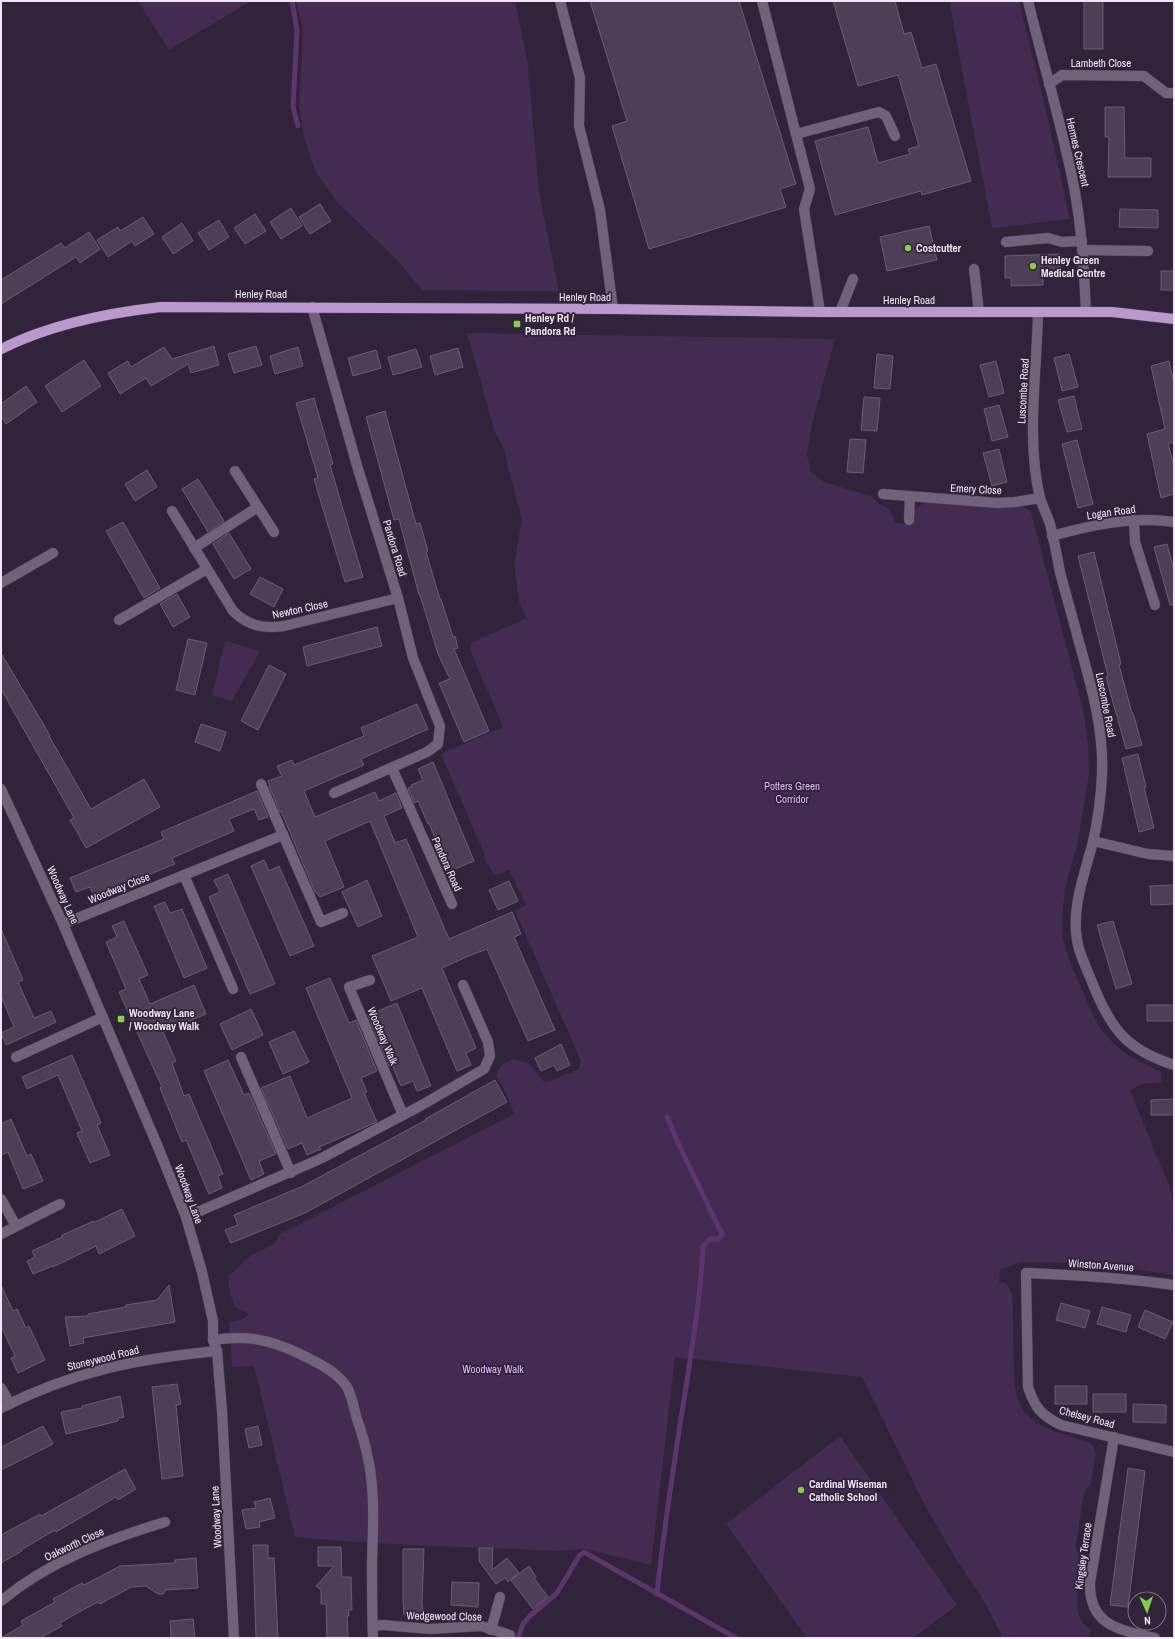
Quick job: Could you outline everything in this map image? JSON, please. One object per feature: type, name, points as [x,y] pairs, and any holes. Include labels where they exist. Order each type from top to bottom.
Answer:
[{"type":"main road","name":"Henley Road","points":[[1,349],[45,330],[74,322],[133,310],[190,306],[820,312],[1112,312],[1174,318]]},
{"type":"street","points":[[560,1],[580,78],[579,126],[600,210],[613,309]]},
{"type":"street","points":[[762,1],[810,188],[804,209],[820,312]]},
{"type":"street","name":"Hermes Crescent","points":[[1028,1],[1074,188],[1082,245],[1086,312]]},
{"type":"street","name":"Lambeth Close","points":[[1049,84],[1062,75],[1144,76],[1166,93],[1174,93]]},
{"type":"street","points":[[796,134],[879,112],[886,116],[895,136]]},
{"type":"street","points":[[1006,242],[1048,238],[1082,245],[1148,251]]},
{"type":"street","points":[[974,269],[979,312]]},
{"type":"street","points":[[840,312],[853,279]]},
{"type":"street","name":"Pandora Road","points":[[312,307],[358,469],[398,598],[413,658],[440,726],[438,744],[427,752],[334,793]]},
{"type":"street","name":"Luscombe Road","points":[[1038,312],[1033,437],[1035,466],[1040,498],[1051,526],[1052,536],[1091,685],[1100,727],[1102,773],[1100,799],[1093,840],[1077,901],[1076,922],[1079,948],[1102,1007],[1111,1023],[1132,1045],[1146,1055],[1174,1065]]},
{"type":"street","points":[[235,471],[274,532]]},
{"type":"street","name":"Emery Close","points":[[883,494],[998,503],[1040,498]]},
{"type":"street","points":[[909,520],[910,497]]},
{"type":"street","points":[[194,548],[258,507]]},
{"type":"street","name":"Newton Close","points":[[172,511],[233,611],[241,620],[250,624],[272,628],[284,626],[398,598]]},
{"type":"street","points":[[1134,520],[1135,542],[1155,605]]},
{"type":"street","name":"Logan Road","points":[[1052,536],[1100,525],[1134,520],[1174,522]]},
{"type":"street","points":[[1,583],[53,553]]},
{"type":"street","points":[[119,620],[207,569]]},
{"type":"street","name":"Pandora Road","points":[[392,768],[452,904]]},
{"type":"street","points":[[261,784],[321,922],[343,913]]},
{"type":"street","name":"Woodway Lane","points":[[1,789],[63,924],[169,1174],[186,1217],[202,1272],[213,1321],[213,1340],[217,1351],[222,1410],[234,1638]]},
{"type":"street","name":"Woodway Close","points":[[63,924],[283,835]]},
{"type":"street","points":[[1093,840],[1148,854],[1174,856]]},
{"type":"street","points":[[184,875],[233,989]]},
{"type":"street","name":"Woodway Walk","points":[[370,980],[349,987],[403,1115]]},
{"type":"street","points":[[186,1217],[291,1173],[351,1144],[478,1074],[484,1069],[490,1056],[488,1042],[464,985]]},
{"type":"street","points":[[16,1058],[103,1018]]},
{"type":"street","points":[[241,1058],[291,1173]]},
{"type":"street","points":[[1,1199],[16,1226]]},
{"type":"street","points":[[1,1234],[60,1204]]},
{"type":"street","name":"Winston Avenue","points":[[1026,1273],[1127,1278],[1174,1285]]},
{"type":"street","name":"Chelsey Road","points":[[1026,1273],[1028,1387],[1038,1410],[1048,1418],[1061,1424],[1174,1452]]},
{"type":"street","points":[[213,1340],[252,1338],[271,1342],[305,1356],[330,1370],[341,1379],[347,1388],[364,1441],[372,1487],[374,1527],[372,1570],[373,1638]]},
{"type":"street","name":"Stoneywood Road","points":[[5,1406],[57,1383],[87,1373],[118,1365],[162,1357],[217,1351]]},
{"type":"street","points":[[1,1388],[5,1406]]},
{"type":"street","name":"Kingsley Terrace","points":[[1114,1437],[1089,1595],[1092,1606],[1099,1616],[1111,1625],[1126,1631],[1155,1638]]},
{"type":"street","name":"Oakworth Close","points":[[1,1601],[31,1579],[72,1556],[100,1543],[164,1522]]},
{"type":"street","name":"Wedgewood Close","points":[[491,1630],[500,1598]]},
{"type":"street","name":"Wedgewood Close","points":[[373,1626],[383,1625],[430,1629],[476,1626],[510,1635]]},
{"type":"green space","points":[[138,1],[251,1],[169,50]]},
{"type":"green space","points":[[296,1],[515,1],[528,65],[539,193],[559,291],[422,290],[401,264],[336,201],[315,170],[304,138],[299,106],[303,29]]},
{"type":"green space","points":[[949,1],[1019,1],[1042,93],[1070,219],[992,228]]},
{"type":"green space","name":"Potters Green Corridor","points":[[467,333],[835,339],[812,424],[807,455],[811,472],[824,482],[874,497],[877,503],[889,510],[895,523],[910,524],[915,510],[923,504],[936,502],[990,508],[1022,506],[1031,512],[1083,710],[1088,742],[1089,773],[1078,841],[1065,889],[1062,917],[1062,936],[1071,965],[1093,1015],[1102,1031],[1116,1046],[1131,1057],[1161,1072],[1162,1082],[1142,1084],[1130,1090],[1170,1188],[1174,1205],[1174,1224],[1172,1226],[1174,1239],[1174,1275],[1081,1263],[1023,1262],[1000,1270],[999,1282],[1005,1283],[1012,1294],[1014,1378],[1017,1398],[1024,1412],[1036,1423],[1051,1430],[1089,1442],[1094,1447],[1096,1453],[1091,1483],[1083,1498],[1076,1545],[1079,1558],[1077,1609],[1082,1622],[1091,1630],[1088,1638],[1003,1638],[984,1601],[956,1559],[924,1504],[862,1377],[675,1357],[651,1565],[584,1549],[558,1551],[370,1543],[295,1537],[254,1366],[232,1367],[229,1322],[241,1320],[249,1314],[235,1307],[230,1294],[228,1277],[249,1257],[274,1244],[280,1234],[514,1114],[508,1097],[496,1075],[501,1065],[514,1059],[530,1064],[545,1083],[579,1069],[581,1061],[515,911],[526,905],[509,870],[495,876],[484,858],[484,853],[441,754],[503,727],[470,650],[471,643],[527,618],[519,601],[514,564],[522,520],[503,447],[494,430]]},
{"type":"green space","points":[[225,641],[260,651],[232,701],[212,695]]},
{"type":"green space","points":[[840,1436],[957,1605],[913,1638],[807,1638],[726,1524]]},
{"type":"building","points":[[590,1],[739,1],[796,184],[780,189],[786,207],[649,249],[612,126],[627,121]]},
{"type":"building","points":[[833,1],[895,1],[904,34],[911,32],[922,68],[936,64],[971,181],[922,195],[921,191],[835,215],[815,141],[868,127],[878,163],[910,154],[908,149],[919,146],[898,75],[858,86]]},
{"type":"building","points":[[1084,1],[1103,1],[1103,49],[1084,49]]},
{"type":"building","points":[[1105,107],[1124,107],[1125,158],[1151,158],[1151,177],[1108,177],[1109,137],[1105,137]]},
{"type":"building","points":[[320,204],[331,221],[310,234],[299,217]]},
{"type":"building","points":[[291,208],[302,226],[281,239],[270,222]]},
{"type":"building","points":[[1120,209],[1158,210],[1158,228],[1119,227]]},
{"type":"building","points":[[255,214],[266,231],[245,244],[234,228]]},
{"type":"building","points":[[143,217],[154,234],[135,246],[132,241],[108,257],[97,240],[118,227],[120,231]]},
{"type":"building","points":[[219,220],[229,237],[209,250],[198,233]]},
{"type":"building","points":[[182,223],[193,241],[173,254],[162,237]]},
{"type":"building","name":"Costcutter","points":[[929,226],[937,260],[887,271],[880,237]]},
{"type":"building","points":[[89,232],[100,249],[80,263],[76,257],[1,304],[1,280],[61,243],[65,248]]},
{"type":"building","name":"Henley Green Medical Centre","points":[[1060,254],[1060,276],[1043,277],[1043,285],[1011,286],[1011,278],[1005,278],[1005,256]]},
{"type":"building","points":[[1161,271],[1174,271],[1174,290],[1161,290]]},
{"type":"building","points":[[214,346],[219,365],[191,373],[188,364],[151,386],[146,378],[120,394],[108,373],[128,361],[131,367],[164,347],[172,359]]},
{"type":"building","points":[[256,346],[262,365],[234,373],[228,354]]},
{"type":"building","points":[[298,347],[303,366],[275,374],[270,356]]},
{"type":"building","points":[[458,348],[463,367],[435,375],[430,356]]},
{"type":"building","points":[[416,349],[422,367],[393,375],[388,357]]},
{"type":"building","points":[[376,350],[381,368],[353,376],[348,358]]},
{"type":"building","points":[[877,354],[893,356],[890,389],[874,388]]},
{"type":"building","points":[[1069,354],[1078,387],[1062,391],[1054,358]]},
{"type":"building","points":[[84,360],[101,386],[62,412],[45,386]]},
{"type":"building","points":[[996,361],[1004,393],[989,397],[980,365]]},
{"type":"building","points":[[1169,361],[1174,383],[1174,443],[1168,443],[1174,466],[1174,494],[1161,498],[1147,434],[1165,429],[1151,366]]},
{"type":"building","points":[[26,386],[37,402],[6,424],[1,416],[1,404]]},
{"type":"building","points":[[1074,396],[1082,429],[1067,432],[1058,400]]},
{"type":"building","points":[[864,397],[880,398],[877,431],[861,430]]},
{"type":"building","points":[[314,398],[333,464],[330,465],[363,577],[345,582],[314,479],[318,478],[296,403]]},
{"type":"building","points":[[999,405],[1008,437],[992,441],[984,409]]},
{"type":"building","points":[[385,411],[416,524],[420,523],[428,551],[426,552],[440,599],[453,637],[455,636],[458,648],[454,649],[489,731],[464,742],[439,683],[450,679],[438,654],[419,595],[399,519],[394,520],[366,417]]},
{"type":"building","points":[[850,439],[866,440],[863,473],[847,472]]},
{"type":"building","points":[[1077,440],[1093,504],[1078,508],[1062,444]]},
{"type":"building","points":[[999,449],[1007,482],[992,486],[983,453]]},
{"type":"building","points":[[147,470],[157,487],[135,501],[125,484]]},
{"type":"building","points":[[198,479],[224,521],[208,532],[182,489]]},
{"type":"building","points":[[123,522],[160,588],[144,598],[106,531]]},
{"type":"building","points":[[229,533],[251,569],[234,579],[213,544]]},
{"type":"building","points":[[1167,544],[1174,570],[1174,605],[1170,605],[1154,547]]},
{"type":"building","points":[[1094,552],[1121,664],[1119,665],[1142,745],[1126,749],[1106,677],[1108,676],[1078,556]]},
{"type":"building","points":[[260,577],[283,589],[274,607],[250,594]]},
{"type":"building","points":[[177,594],[190,617],[173,627],[160,604]]},
{"type":"building","points":[[377,627],[382,646],[307,666],[303,647]]},
{"type":"building","points":[[188,639],[207,643],[195,695],[176,690]]},
{"type":"building","points":[[1,653],[91,809],[144,779],[160,807],[86,848],[70,820],[74,818],[1,689]]},
{"type":"building","points":[[269,665],[286,674],[258,730],[241,721]]},
{"type":"building","points":[[417,704],[428,729],[361,759],[364,765],[304,791],[315,817],[375,792],[379,801],[396,793],[402,808],[384,816],[395,843],[406,839],[449,939],[512,912],[521,934],[514,937],[555,1030],[528,1041],[487,949],[471,955],[442,968],[476,1048],[466,1053],[471,1065],[457,1071],[422,988],[391,1001],[372,956],[418,937],[370,821],[325,841],[344,887],[320,897],[315,892],[268,781],[282,776],[277,766],[292,760],[294,765],[364,736],[361,728]]},
{"type":"building","points":[[201,724],[226,732],[220,751],[195,742]]},
{"type":"building","points":[[1138,754],[1154,828],[1139,832],[1122,758]]},
{"type":"building","points":[[433,762],[474,861],[448,872],[429,823],[428,824],[418,801],[414,803],[408,788],[412,787],[411,785],[423,780],[418,769]]},
{"type":"building","points":[[257,791],[268,817],[259,820],[254,809],[229,819],[234,831],[172,858],[175,864],[94,897],[90,887],[76,892],[70,878],[164,839],[161,832]]},
{"type":"building","points":[[264,860],[269,871],[279,866],[314,946],[290,956],[251,866]]},
{"type":"building","points":[[228,874],[275,984],[250,994],[209,897],[220,892],[214,880]]},
{"type":"building","points":[[367,880],[382,916],[358,927],[342,892]]},
{"type":"building","points":[[509,881],[518,901],[498,910],[489,890]]},
{"type":"building","points":[[1174,885],[1174,904],[1151,905],[1150,886]]},
{"type":"building","points":[[165,902],[170,913],[182,909],[207,968],[184,978],[154,906]]},
{"type":"building","points":[[124,921],[148,975],[139,979],[150,1004],[194,985],[206,1014],[163,1032],[176,1061],[172,1063],[184,1096],[189,1094],[223,1174],[218,1176],[222,1188],[209,1194],[186,1140],[182,1142],[160,1088],[162,1087],[119,992],[126,989],[106,942],[117,937],[112,926]]},
{"type":"building","points":[[1113,921],[1132,984],[1116,989],[1097,925]]},
{"type":"building","points":[[1,929],[23,980],[18,982],[34,1018],[51,1011],[56,1022],[6,1045],[1,1033],[14,1027],[1,996]]},
{"type":"building","points":[[330,978],[349,1023],[356,1020],[377,1071],[361,1078],[367,1092],[364,1093],[377,1122],[319,1147],[321,1149],[307,1155],[302,1143],[288,1149],[261,1088],[290,1076],[307,1118],[352,1098],[306,988]]},
{"type":"building","points":[[397,1003],[431,1086],[417,1091],[413,1081],[401,1086],[392,1065],[389,1066],[368,1015]]},
{"type":"building","points":[[1147,1005],[1174,1005],[1174,1021],[1147,1021]]},
{"type":"building","points":[[251,1009],[263,1035],[232,1050],[220,1024]]},
{"type":"building","points":[[294,1031],[309,1062],[283,1074],[269,1042]]},
{"type":"building","points":[[561,1044],[570,1065],[557,1071],[554,1065],[541,1071],[535,1058]]},
{"type":"building","points":[[72,1055],[101,1123],[97,1125],[110,1155],[90,1163],[77,1133],[82,1131],[58,1075],[27,1089],[22,1077]]},
{"type":"building","points":[[228,1060],[244,1095],[249,1093],[276,1154],[259,1161],[264,1174],[251,1180],[204,1071]]},
{"type":"building","points":[[495,1080],[507,1102],[305,1213],[231,1243],[225,1230],[238,1225],[234,1215],[303,1186],[426,1120],[425,1119]]},
{"type":"building","points":[[1174,1099],[1174,1115],[1151,1115],[1151,1100]]},
{"type":"building","points":[[11,1119],[27,1156],[31,1154],[43,1181],[23,1189],[8,1152],[1,1155],[1,1124]]},
{"type":"building","points":[[122,1209],[135,1236],[99,1254],[96,1246],[53,1267],[33,1274],[27,1261],[35,1257],[32,1251],[62,1237],[62,1235]]},
{"type":"building","points":[[1,1285],[13,1311],[17,1309],[26,1328],[29,1326],[45,1360],[18,1373],[11,1358],[15,1356],[1,1326]]},
{"type":"building","points":[[169,1285],[175,1322],[83,1338],[84,1343],[70,1346],[65,1317],[88,1316],[88,1314],[126,1307],[126,1305],[157,1300]]},
{"type":"building","points":[[1061,1303],[1090,1311],[1085,1328],[1056,1320]]},
{"type":"building","points":[[1102,1307],[1131,1315],[1126,1332],[1097,1324]]},
{"type":"building","points":[[1145,1310],[1173,1322],[1165,1339],[1138,1327]]},
{"type":"building","points":[[177,1384],[181,1404],[176,1405],[183,1476],[162,1479],[152,1387]]},
{"type":"building","points":[[1055,1386],[1087,1386],[1087,1404],[1055,1404]]},
{"type":"building","points":[[1093,1394],[1126,1394],[1126,1412],[1093,1412]]},
{"type":"building","points":[[120,1396],[124,1417],[118,1418],[118,1421],[66,1434],[61,1412],[82,1408],[82,1406]]},
{"type":"building","points":[[1133,1404],[1166,1405],[1166,1423],[1133,1422]]},
{"type":"building","points":[[43,1426],[53,1444],[1,1470],[1,1447]]},
{"type":"building","points":[[258,1426],[262,1445],[249,1448],[245,1429]]},
{"type":"building","points":[[1128,1468],[1145,1471],[1130,1591],[1127,1591],[1127,1607],[1110,1605]]},
{"type":"building","points":[[125,1469],[136,1489],[118,1500],[116,1497],[56,1532],[55,1530],[1,1563],[1,1535],[40,1514],[41,1516]]},
{"type":"building","points":[[270,1498],[275,1518],[259,1522],[260,1527],[246,1529],[242,1510],[256,1508],[254,1502]]},
{"type":"building","points":[[253,1545],[268,1545],[268,1558],[274,1558],[278,1638],[256,1638]]},
{"type":"building","points":[[318,1547],[341,1547],[342,1577],[351,1577],[352,1610],[348,1610],[349,1616],[347,1616],[348,1637],[327,1637],[326,1604],[321,1604],[321,1590],[316,1586],[334,1566],[318,1566]]},
{"type":"building","points":[[479,1548],[493,1548],[492,1570],[507,1558],[519,1573],[508,1582],[505,1578],[496,1584],[479,1561]]},
{"type":"building","points":[[403,1549],[424,1549],[423,1613],[404,1615]]},
{"type":"building","points":[[196,1558],[198,1588],[166,1590],[163,1594],[158,1594],[146,1586],[131,1587],[100,1604],[98,1602],[79,1612],[60,1623],[62,1626],[40,1638],[1,1638],[23,1625],[21,1621],[55,1602],[53,1599],[82,1583],[84,1585],[120,1566],[175,1563],[175,1560]]},
{"type":"building","points":[[529,1566],[536,1577],[534,1578],[548,1597],[533,1609],[511,1580]]},
{"type":"building","points":[[452,1582],[479,1583],[478,1607],[451,1605]]},
{"type":"building","points":[[193,1619],[195,1638],[171,1638],[170,1621]]},
{"type":"waterway","points":[[292,1],[297,30],[293,107],[298,126]]},
{"type":"waterway","points":[[657,1594],[670,1490],[696,1316],[703,1246],[710,1239],[718,1239],[722,1234],[667,1117]]},
{"type":"waterway","points":[[518,1638],[523,1624],[557,1593],[579,1556],[584,1552],[736,1638]]},
{"type":"place","name":"Costcutter","points":[[908,248]]},
{"type":"place","name":"Henley Green Medical Centre","points":[[1033,266]]},
{"type":"place","name":"Henley Rd / Pandora Rd","points":[[517,324]]},
{"type":"place","name":"Woodway Lane / Woodway Walk","points":[[121,1019]]},
{"type":"place","name":"Cardinal Wiseman Catholic School","points":[[801,1490]]}]
